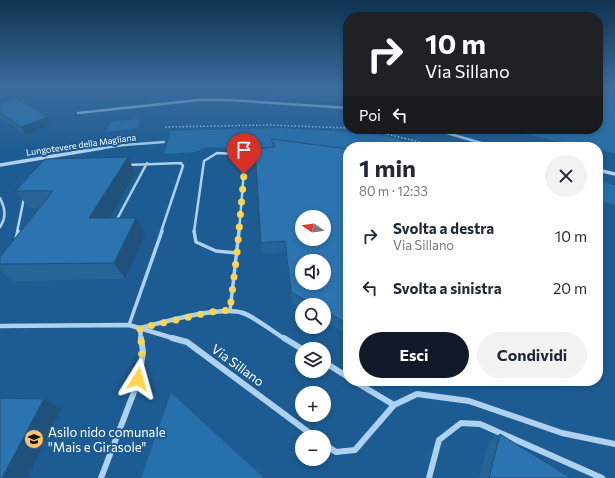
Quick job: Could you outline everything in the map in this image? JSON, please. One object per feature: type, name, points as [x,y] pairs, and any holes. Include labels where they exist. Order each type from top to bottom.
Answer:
[{"type":"street","points":[[78,113],[121,108]]},
{"type":"street","points":[[450,134],[478,142]]},
{"type":"street","name":"Lungotevere della Magliana","points":[[0,165],[124,145],[164,142]]},
{"type":"street","points":[[603,171],[615,174]]},
{"type":"street","name":"Via Sillano","points":[[140,328],[211,312],[230,310],[243,313],[295,345]]},
{"type":"street","name":"Via Sillano","points":[[0,326],[129,325],[187,342],[306,430]]},
{"type":"street","points":[[101,478],[138,379],[142,352],[140,328]]},
{"type":"street","points":[[331,366],[343,374]]},
{"type":"street","points":[[362,386],[394,405]]},
{"type":"street","points":[[331,449],[336,452],[355,450],[394,405],[417,394],[469,401],[562,433],[615,444]]},
{"type":"street","points":[[429,478],[439,440],[461,423],[480,424],[602,478]]},
{"type":"lane","points":[[237,253],[216,251],[196,242],[194,229],[204,161],[217,152],[260,155]]},
{"type":"lane","points":[[230,310],[237,253],[245,158],[247,154]]},
{"type":"lane","points":[[124,165],[176,162],[181,163],[183,166],[129,325]]},
{"type":"lane","points":[[115,223],[147,163]]},
{"type":"lane","points":[[15,242],[26,191]]},
{"type":"lane","points":[[0,198],[6,209],[3,224],[0,227]]},
{"type":"path","points":[[387,134],[419,142]]},
{"type":"shaded area","points":[[603,108],[615,108],[615,153],[603,151],[603,142],[562,142],[525,134],[603,134]]},
{"type":"shaded area","points":[[139,119],[138,128],[107,132],[109,122]]},
{"type":"shaded area","points":[[279,128],[343,132],[343,134],[370,134],[387,136],[407,142],[343,142],[343,158],[272,150],[207,147],[195,152],[164,154],[171,131]]},
{"type":"shaded area","points":[[603,182],[615,185],[615,205],[603,202]]},
{"type":"shaded area","points":[[171,393],[264,478],[141,478]]},
{"type":"building","points":[[0,108],[33,108],[48,117],[21,127],[0,113]]},
{"type":"building","points":[[272,139],[343,148],[343,321],[331,314],[331,298],[302,298],[291,292],[285,241],[261,243],[255,149],[274,147],[275,144],[272,142]]},
{"type":"building","points":[[128,157],[89,218],[136,218],[114,263],[0,264],[0,257],[53,191],[15,191],[45,159]]},
{"type":"building","points":[[0,398],[44,399],[2,478],[0,478]]},
{"type":"building","points":[[500,434],[571,478],[489,478]]},
{"type":"place","name":"Asilo nido comunale \"Mais e Girasole\"","points":[[34,439]]},
{"type":"route","points":[[138,379],[142,352],[140,328],[211,312],[230,310],[244,174]]}]
